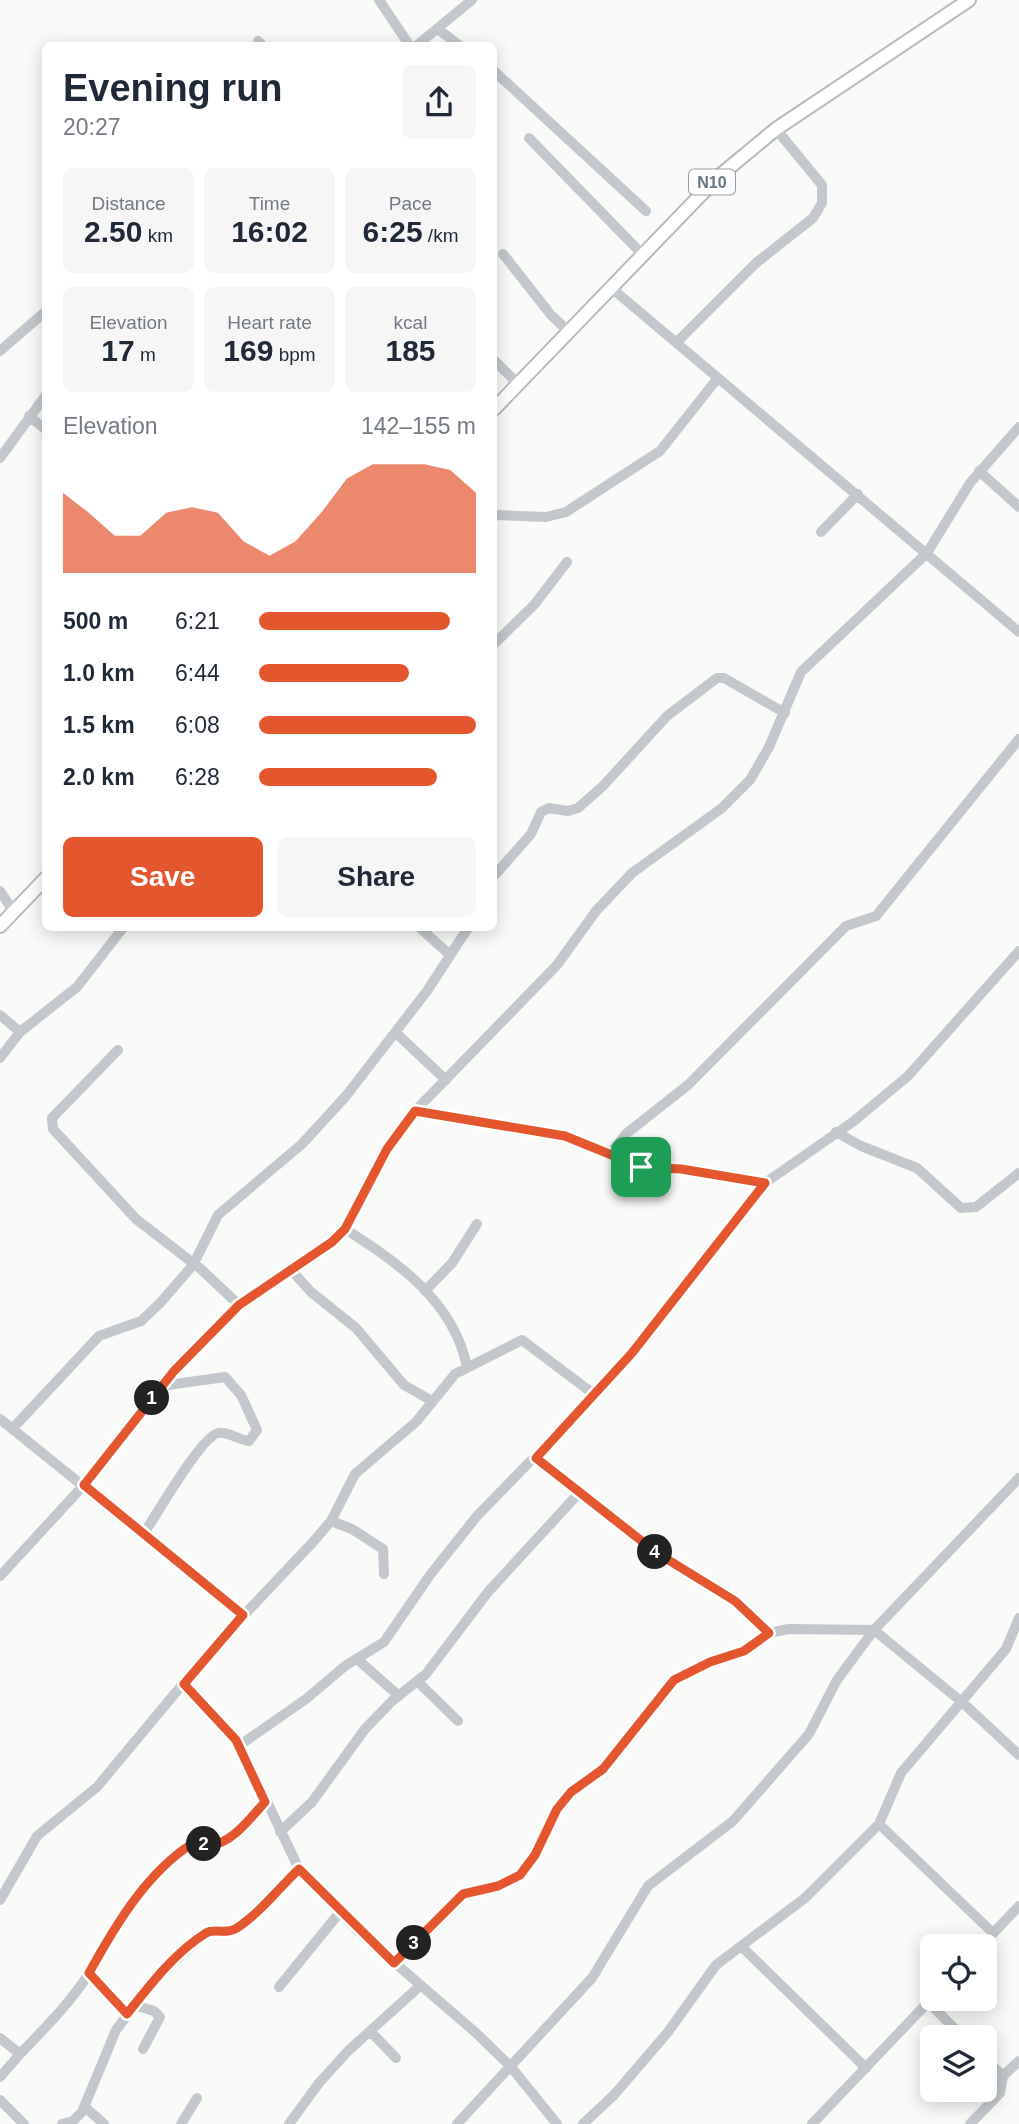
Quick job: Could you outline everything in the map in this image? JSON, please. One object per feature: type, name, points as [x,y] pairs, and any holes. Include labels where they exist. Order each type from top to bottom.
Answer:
[{"type":"main road","name":"N10","points":[[497,406],[609,286],[718,177],[776,129],[969,0]]},
{"type":"main road","points":[[0,926],[42,882]]},
{"type":"street","points":[[379,0],[413,42]]},
{"type":"street","points":[[419,42],[472,0]]},
{"type":"street","points":[[438,29],[455,42]]},
{"type":"street","points":[[497,74],[646,211]]},
{"type":"street","points":[[677,342],[756,263],[813,218],[822,203],[822,185],[776,129]]},
{"type":"street","points":[[530,138],[641,253]]},
{"type":"street","points":[[503,254],[551,315],[567,330]]},
{"type":"street","points":[[609,286],[1019,632]]},
{"type":"street","points":[[0,351],[42,314]]},
{"type":"street","points":[[497,363],[518,384]]},
{"type":"street","points":[[497,514],[546,517],[566,512],[660,452],[717,379]]},
{"type":"street","points":[[0,458],[42,400]]},
{"type":"street","points":[[29,416],[42,427]]},
{"type":"street","points":[[0,1576],[84,1485],[161,1386],[239,1305],[332,1242],[345,1229],[387,1149],[415,1111],[556,965],[596,911],[632,873],[722,808],[750,780],[807,665],[927,553],[979,471],[1019,427]]},
{"type":"street","points":[[979,471],[1019,507]]},
{"type":"street","points":[[821,532],[858,494]]},
{"type":"street","points":[[497,641],[534,605],[567,562]]},
{"type":"street","points":[[497,873],[531,834],[541,812],[549,808],[568,811],[578,808],[667,716],[717,678],[724,678],[785,713]]},
{"type":"street","points":[[609,1155],[627,1133],[688,1085],[846,926],[876,916],[1019,739]]},
{"type":"street","points":[[0,891],[13,912]]},
{"type":"street","points":[[0,1058],[20,1032],[77,987],[121,931]]},
{"type":"street","points":[[423,931],[450,955]]},
{"type":"street","points":[[14,1427],[93,1341],[110,1330],[141,1321],[193,1265],[218,1215],[302,1144],[346,1096],[396,1032],[466,931]]},
{"type":"street","points":[[240,1745],[384,1642],[430,1575],[477,1516],[595,1395],[709,1257],[765,1183],[908,1076],[1019,951]]},
{"type":"street","points":[[0,1015],[20,1032]]},
{"type":"street","points":[[396,1032],[446,1080]]},
{"type":"street","points":[[118,1049],[57,1112],[51,1124],[135,1219],[202,1270],[239,1305]]},
{"type":"street","points":[[415,1111],[565,1136],[641,1167],[681,1169],[765,1183]]},
{"type":"street","points":[[836,1132],[861,1146],[917,1168],[961,1208],[976,1207],[1019,1173]]},
{"type":"street","points":[[425,1291],[452,1263],[477,1224]]},
{"type":"street","points":[[345,1229],[391,1261],[445,1310],[464,1350],[467,1367]]},
{"type":"street","points":[[291,1270],[311,1292],[356,1328],[404,1385],[432,1401]]},
{"type":"street","points":[[0,1900],[37,1836],[97,1787],[243,1615],[331,1521],[355,1474],[416,1422],[449,1378],[522,1340],[595,1395]]},
{"type":"street","points":[[144,1533],[198,1449],[209,1437],[223,1433],[249,1441],[257,1430],[241,1395],[225,1377],[161,1386]]},
{"type":"street","points":[[1,1423],[14,1427],[243,1615]]},
{"type":"street","points":[[536,1458],[578,1494],[657,1553],[735,1601],[769,1633]]},
{"type":"street","points":[[457,2124],[596,1972],[648,1886],[733,1821],[808,1734],[837,1680],[874,1630],[1019,1478]]},
{"type":"street","points":[[281,1832],[312,1802],[365,1729],[434,1666],[488,1592],[578,1494]]},
{"type":"street","points":[[331,1521],[352,1529],[383,1549],[384,1574]]},
{"type":"street","points":[[583,2124],[614,2095],[668,2032],[716,1965],[805,1898],[879,1824],[901,1773],[1006,1649],[1019,1618]]},
{"type":"street","points":[[394,1963],[463,1894],[498,1886],[520,1875],[535,1855],[557,1809],[571,1792],[610,1760],[674,1680],[710,1662],[744,1651],[769,1633],[789,1629],[874,1630],[963,1703],[1019,1755]]},
{"type":"street","points":[[357,1659],[399,1696]]},
{"type":"street","points":[[418,1682],[458,1721]]},
{"type":"street","points":[[184,1684],[240,1745],[299,1869],[394,1963],[456,2012],[510,2067],[557,2124]]},
{"type":"street","points":[[0,2077],[89,1973],[111,1934],[152,1878],[193,1843],[212,1845],[234,1833],[265,1802]]},
{"type":"street","points":[[879,1824],[993,1933],[1019,1906]]},
{"type":"street","points":[[62,2124],[73,2121],[85,2107],[112,2039],[130,2010],[183,1952],[206,1933],[234,1930],[255,1915],[299,1869]]},
{"type":"street","points":[[279,1987],[340,1912]]},
{"type":"street","points":[[742,1947],[866,2068]]},
{"type":"street","points":[[89,1973],[130,2010],[155,2011],[160,2017],[143,2049]]},
{"type":"street","points":[[289,2124],[319,2083],[421,1985]]},
{"type":"street","points":[[812,2124],[920,2011]]},
{"type":"street","points":[[940,2011],[952,2025]]},
{"type":"street","points":[[371,2032],[396,2058]]},
{"type":"street","points":[[0,2038],[20,2054]]},
{"type":"street","points":[[970,2124],[1000,2093],[1019,2062]]},
{"type":"street","points":[[181,2124],[197,2098]]},
{"type":"street","points":[[0,2100],[24,2124]]},
{"type":"street","points":[[85,2107],[104,2124]]},
{"type":"route","points":[[415,1111],[456,1115],[565,1136],[641,1167],[681,1169],[765,1183],[709,1257],[651,1325],[632,1353],[536,1458],[578,1494],[657,1553],[735,1601],[769,1633],[744,1651],[710,1662],[674,1680],[603,1769],[571,1792],[557,1809],[528,1867],[509,1882],[469,1890],[463,1894],[394,1963],[359,1932],[299,1869],[255,1915],[229,1933],[206,1933],[183,1952],[153,1981],[127,2014],[89,1973],[111,1934],[152,1878],[186,1847],[198,1842],[212,1845],[221,1842],[243,1826],[265,1802],[240,1745],[184,1684],[243,1615],[84,1485],[174,1371],[239,1305],[332,1242],[345,1229],[387,1149],[415,1111]]}]
